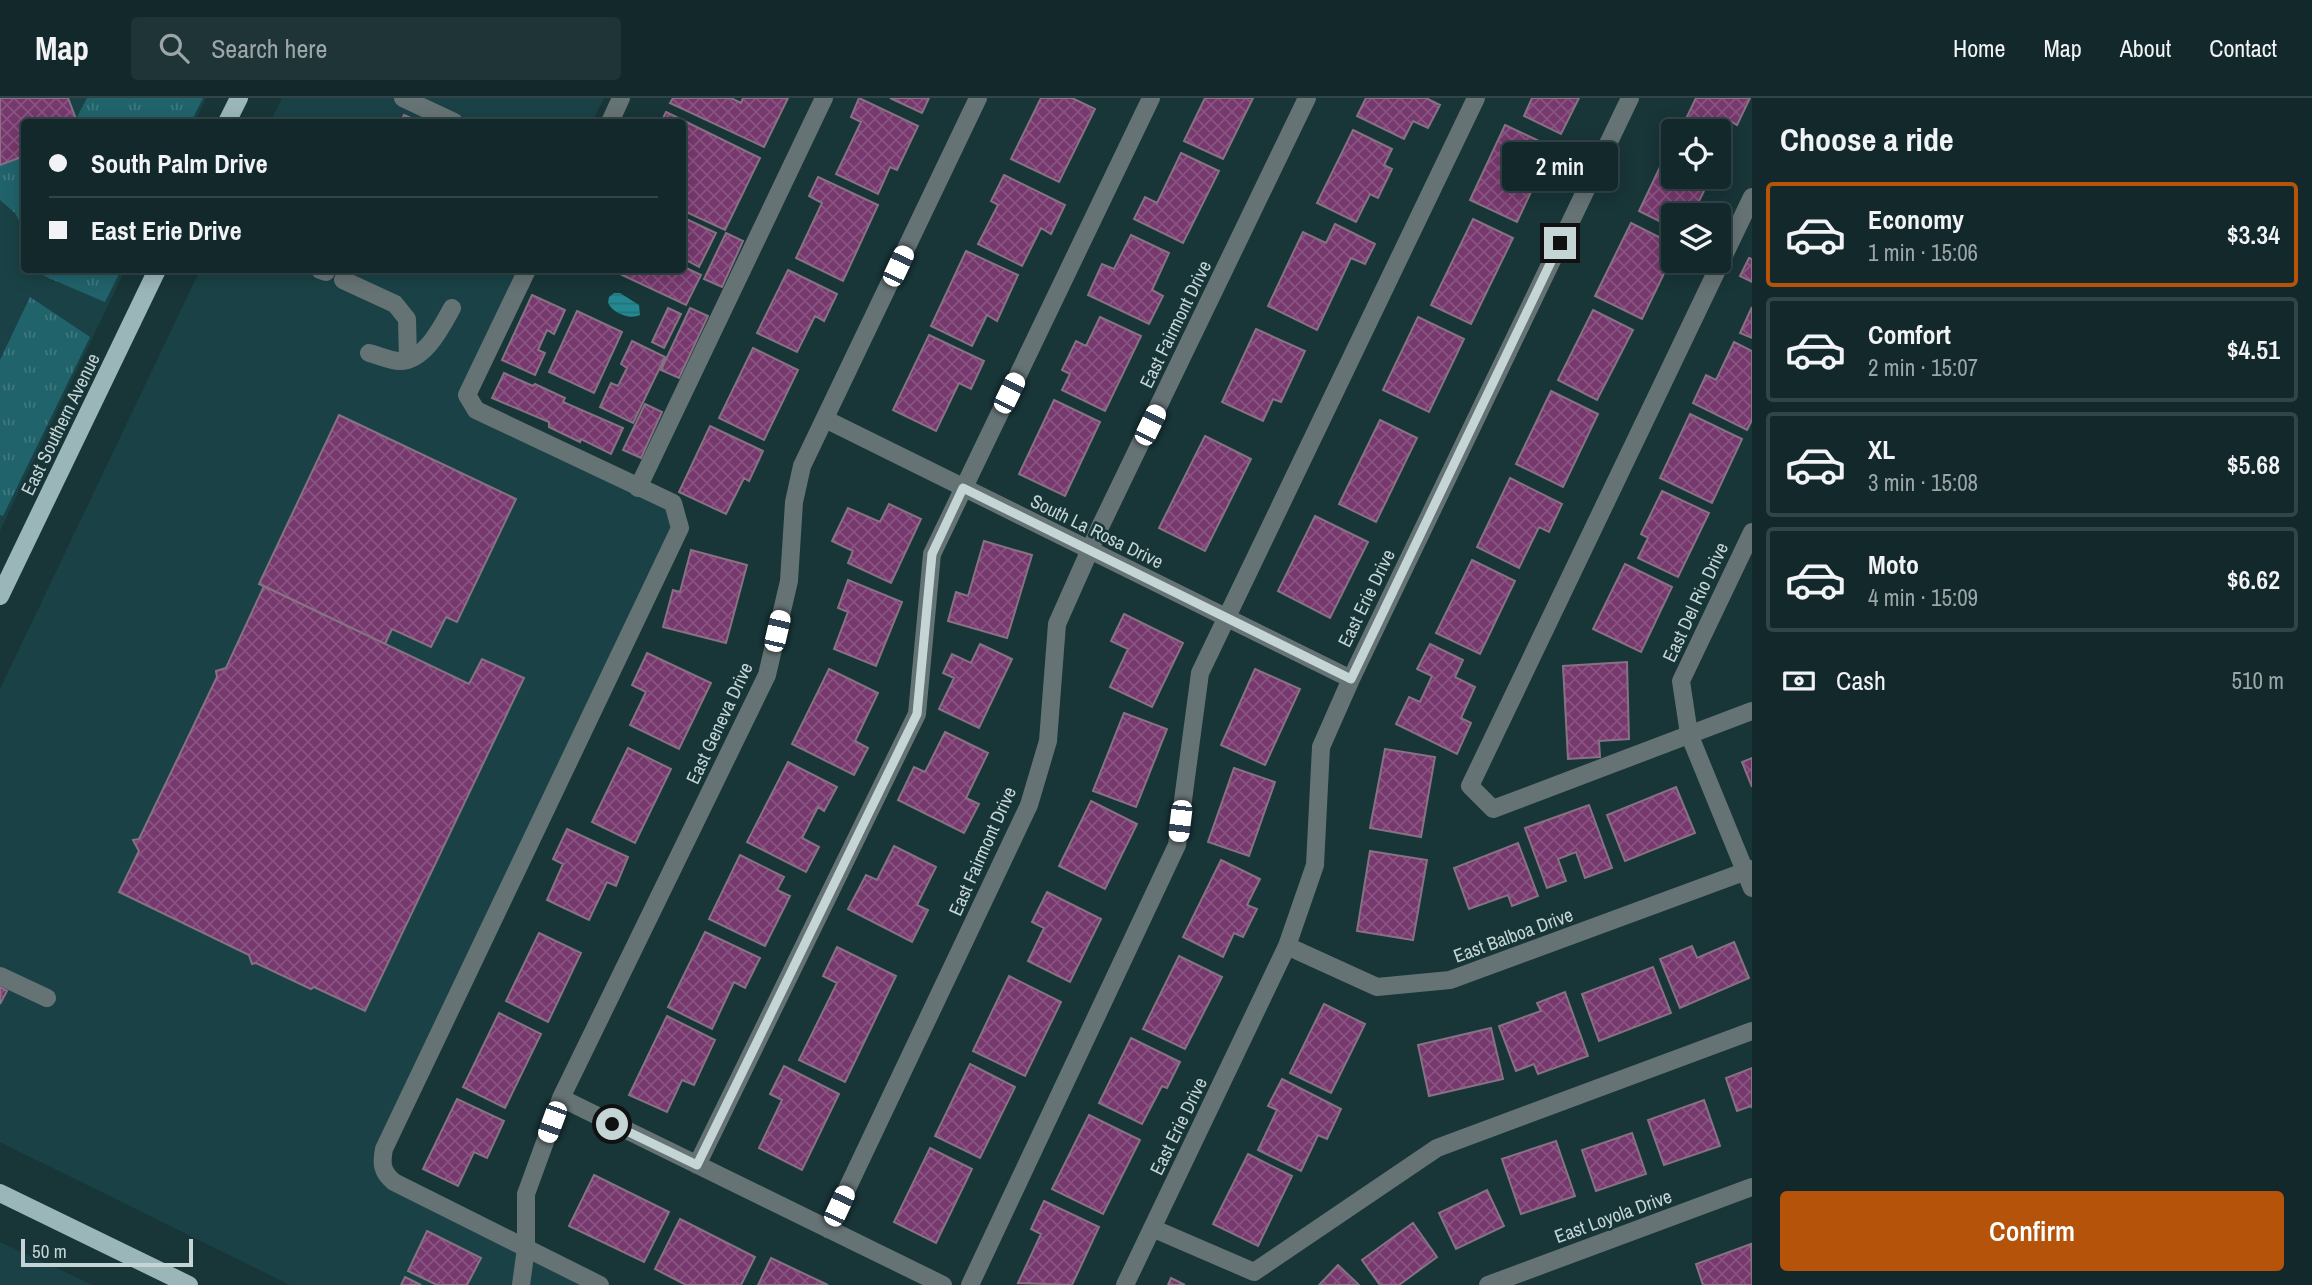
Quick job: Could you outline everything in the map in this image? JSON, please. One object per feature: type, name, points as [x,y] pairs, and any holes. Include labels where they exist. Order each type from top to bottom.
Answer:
[{"type":"main road","points":[[228,119],[239,98]]},
{"type":"main road","name":"East Southern Avenue","points":[[0,596],[156,273]]},
{"type":"main road","points":[[0,1193],[189,1285]]},
{"type":"street","points":[[403,98],[448,119]]},
{"type":"street","points":[[611,119],[621,98]]},
{"type":"street","points":[[638,488],[824,98]]},
{"type":"street","name":"East Geneva Drive","points":[[521,1285],[526,1248],[526,1194],[561,1098],[767,675],[789,581],[794,502],[802,466],[978,98]]},
{"type":"street","points":[[697,1165],[917,714],[932,554],[1151,98]]},
{"type":"street","name":"East Fairmont Drive","points":[[828,1229],[1029,805],[1048,741],[1056,624],[1307,98]]},
{"type":"street","points":[[970,1285],[1177,845],[1200,673],[1476,98]]},
{"type":"street","name":"East Erie Drive","points":[[1125,1285],[1287,946],[1315,865],[1321,747],[1351,679],[1630,98]]},
{"type":"street","points":[[1752,197],[1470,786],[1493,809],[1752,711]]},
{"type":"street","points":[[526,273],[467,395],[476,411],[673,503],[680,528],[384,1149],[382,1168],[394,1182],[600,1285]]},
{"type":"street","points":[[330,274],[395,304],[407,319],[408,360]]},
{"type":"street","points":[[369,353],[399,361],[408,360],[427,348],[452,308]]},
{"type":"street","name":"South La Rosa Drive","points":[[825,419],[1351,679]]},
{"type":"street","name":"East Del Rio Drive","points":[[1750,876],[1689,734],[1681,681],[1752,532]]},
{"type":"street","name":"East Balboa Drive","points":[[1287,946],[1377,987],[1450,980],[1750,876]]},
{"type":"street","points":[[0,976],[47,998]]},
{"type":"street","points":[[1152,1228],[1254,1272],[1437,1148],[1752,1031]]},
{"type":"street","points":[[561,1098],[943,1285]]},
{"type":"street","name":"East Loyola Drive","points":[[1488,1285],[1752,1187]]},
{"type":"shaded area","points":[[0,98],[206,98],[196,119],[21,119],[21,273],[124,273],[0,531]]},
{"type":"shaded area","points":[[282,98],[604,98],[594,119],[272,119]]},
{"type":"shaded area","points":[[199,273],[526,273],[467,395],[476,410],[673,503],[680,528],[382,1168],[601,1285],[290,1285],[0,1142],[0,689]]},
{"type":"shaded area","points":[[620,293],[639,305],[640,315],[626,316],[614,310],[608,303],[609,297]]},
{"type":"shaded area","points":[[0,1242],[93,1285],[0,1285]]},
{"type":"green space","points":[[87,98],[203,98],[192,119],[76,119]]},
{"type":"green space","points":[[21,157],[21,224],[15,213],[0,200],[0,165]]},
{"type":"green space","points":[[43,273],[120,273],[105,302],[44,276]]},
{"type":"green space","points":[[30,297],[90,337],[3,516],[0,515],[0,360]]},
{"type":"building","points":[[0,98],[68,98],[76,119],[21,119],[21,157],[0,165]]},
{"type":"building","points":[[673,98],[731,98],[741,103],[743,98],[788,98],[764,147],[670,103]]},
{"type":"building","points":[[859,98],[918,126],[897,170],[890,167],[878,194],[836,174],[861,122],[851,117]]},
{"type":"building","points":[[890,98],[929,98],[922,113]]},
{"type":"building","points":[[1041,98],[1072,98],[1095,109],[1059,182],[1011,159]]},
{"type":"building","points":[[1205,98],[1253,98],[1223,159],[1184,141]]},
{"type":"building","points":[[1366,98],[1426,98],[1440,105],[1428,128],[1413,121],[1404,139],[1357,116]]},
{"type":"building","points":[[1532,98],[1579,98],[1561,134],[1524,116]]},
{"type":"building","points":[[1696,98],[1750,98],[1737,125],[1731,119],[1686,119]]},
{"type":"building","points":[[666,112],[680,119],[662,119]]},
{"type":"building","points":[[686,122],[760,158],[725,230],[686,212]]},
{"type":"building","points":[[1505,125],[1552,147],[1517,222],[1470,200]]},
{"type":"building","points":[[1353,130],[1392,149],[1384,165],[1392,169],[1378,198],[1370,194],[1356,222],[1317,203]]},
{"type":"building","points":[[1181,153],[1219,171],[1183,243],[1134,219],[1145,197],[1157,203]]},
{"type":"building","points":[[1661,165],[1661,189],[1705,189],[1698,203],[1661,203],[1661,222],[1639,211]]},
{"type":"building","points":[[1004,175],[1065,205],[1051,234],[1041,228],[1022,266],[978,244],[998,205],[991,201]]},
{"type":"building","points":[[818,177],[878,205],[843,281],[796,258],[822,203],[809,196]]},
{"type":"building","points":[[686,219],[716,233],[699,267],[686,260]]},
{"type":"building","points":[[1473,219],[1513,238],[1471,324],[1431,305]]},
{"type":"building","points":[[1631,223],[1661,238],[1661,273],[1664,273],[1642,319],[1595,296]]},
{"type":"building","points":[[1335,224],[1375,244],[1365,264],[1351,258],[1317,330],[1268,306],[1303,232],[1326,243]]},
{"type":"building","points":[[726,233],[743,241],[722,287],[704,279]]},
{"type":"building","points":[[1131,235],[1169,253],[1152,290],[1163,296],[1149,324],[1088,295],[1102,264],[1114,269]]},
{"type":"building","points":[[966,251],[1018,275],[997,321],[987,315],[972,346],[931,326]]},
{"type":"building","points":[[1749,258],[1752,259],[1752,282],[1740,276]]},
{"type":"building","points":[[686,268],[701,275],[686,305],[622,275],[686,273]]},
{"type":"building","points":[[788,270],[837,294],[824,321],[815,316],[797,352],[757,333]]},
{"type":"building","points":[[532,295],[565,310],[554,334],[547,330],[538,350],[545,353],[535,375],[502,360]]},
{"type":"building","points":[[1752,307],[1752,338],[1740,333]]},
{"type":"building","points":[[668,308],[681,314],[664,348],[652,342]]},
{"type":"building","points":[[690,308],[708,316],[679,378],[661,370]]},
{"type":"building","points":[[1593,310],[1633,330],[1597,400],[1558,380]]},
{"type":"building","points":[[577,311],[622,332],[594,393],[549,372]]},
{"type":"building","points":[[1100,317],[1141,336],[1105,411],[1062,390],[1070,374],[1062,370],[1076,341],[1086,346]]},
{"type":"building","points":[[1418,317],[1464,339],[1429,412],[1383,390]]},
{"type":"building","points":[[1256,329],[1305,351],[1281,402],[1273,399],[1263,421],[1222,402]]},
{"type":"building","points":[[929,335],[984,361],[971,389],[959,383],[936,431],[893,410]]},
{"type":"building","points":[[632,341],[665,357],[633,423],[600,407],[611,383],[618,386],[627,368],[621,364]]},
{"type":"building","points":[[1734,342],[1752,351],[1752,420],[1747,430],[1693,403],[1706,375],[1716,380]]},
{"type":"building","points":[[753,348],[798,370],[764,440],[719,418]]},
{"type":"building","points":[[504,373],[533,386],[535,384],[565,398],[563,402],[623,428],[611,454],[549,427],[549,422],[492,398]]},
{"type":"building","points":[[1551,391],[1598,414],[1563,487],[1516,464]]},
{"type":"building","points":[[1054,400],[1100,422],[1065,496],[1019,474]]},
{"type":"building","points":[[645,404],[662,412],[641,458],[623,450]]},
{"type":"building","points":[[1690,414],[1742,439],[1712,503],[1660,478]]},
{"type":"building","points":[[339,415],[516,499],[457,622],[446,617],[431,647],[392,629],[385,644],[259,584]]},
{"type":"building","points":[[1380,420],[1417,438],[1376,522],[1339,504]]},
{"type":"building","points":[[710,426],[763,451],[749,481],[744,478],[726,514],[679,492]]},
{"type":"building","points":[[1205,436],[1251,459],[1205,551],[1159,528]]},
{"type":"building","points":[[1510,478],[1562,504],[1549,532],[1539,527],[1519,568],[1477,547]]},
{"type":"building","points":[[1662,491],[1709,513],[1678,577],[1638,558],[1648,538],[1641,534]]},
{"type":"building","points":[[889,504],[921,519],[891,583],[848,563],[853,551],[832,541],[848,508],[880,522]]},
{"type":"building","points":[[1315,516],[1368,542],[1330,618],[1278,591]]},
{"type":"building","points":[[984,541],[1032,555],[1007,638],[948,621],[956,592],[968,596]]},
{"type":"building","points":[[691,550],[747,565],[726,643],[663,627],[673,590],[680,592]]},
{"type":"building","points":[[1472,560],[1515,581],[1480,654],[1436,633]]},
{"type":"building","points":[[1625,564],[1672,587],[1641,652],[1593,629]]},
{"type":"building","points":[[848,580],[902,602],[876,666],[834,649],[848,612],[838,608]]},
{"type":"building","points":[[264,586],[469,684],[482,659],[524,678],[365,1011],[314,987],[311,989],[256,963],[252,964],[249,955],[119,892],[139,851],[133,840],[139,839],[217,677],[216,671],[226,668]]},
{"type":"building","points":[[1124,614],[1183,643],[1152,707],[1110,687],[1128,649],[1111,641]]},
{"type":"building","points":[[980,644],[1012,659],[979,728],[939,709],[954,678],[943,673],[952,654],[971,663]]},
{"type":"building","points":[[1430,644],[1463,660],[1455,677],[1475,687],[1461,718],[1471,723],[1457,754],[1396,724],[1409,697],[1420,702],[1432,676],[1417,669]]},
{"type":"building","points":[[647,653],[711,683],[679,749],[630,725],[646,692],[632,685]]},
{"type":"building","points":[[1627,662],[1629,739],[1599,741],[1600,757],[1568,759],[1563,666]]},
{"type":"building","points":[[829,669],[878,693],[855,741],[868,748],[854,775],[792,744]]},
{"type":"building","points":[[1255,669],[1300,689],[1265,765],[1221,745]]},
{"type":"building","points":[[1124,713],[1167,729],[1136,807],[1093,791]]},
{"type":"building","points":[[945,732],[988,753],[966,798],[979,804],[964,833],[898,800],[914,767],[925,772]]},
{"type":"building","points":[[628,748],[671,769],[635,843],[592,822]]},
{"type":"building","points":[[1385,749],[1435,757],[1421,837],[1370,828]]},
{"type":"building","points":[[1752,758],[1752,787],[1742,762]]},
{"type":"building","points":[[788,762],[837,787],[824,811],[818,807],[802,838],[819,847],[806,872],[747,842]]},
{"type":"building","points":[[1234,768],[1275,782],[1249,856],[1208,842]]},
{"type":"building","points":[[1676,787],[1695,833],[1625,861],[1607,815]]},
{"type":"building","points":[[1091,801],[1137,824],[1105,889],[1059,866]]},
{"type":"building","points":[[1589,805],[1612,868],[1585,878],[1576,852],[1558,859],[1566,881],[1547,888],[1525,828]]},
{"type":"building","points":[[567,829],[628,857],[616,886],[607,882],[589,920],[547,900],[563,864],[553,859]]},
{"type":"building","points":[[1518,843],[1538,896],[1512,906],[1508,895],[1469,909],[1454,868]]},
{"type":"building","points":[[894,846],[936,867],[917,905],[928,910],[912,942],[848,909],[866,875],[877,880]]},
{"type":"building","points":[[1370,851],[1427,860],[1413,940],[1357,931]]},
{"type":"building","points":[[740,855],[784,877],[777,890],[790,896],[765,946],[709,919]]},
{"type":"building","points":[[1221,860],[1260,879],[1247,905],[1257,909],[1243,937],[1234,933],[1223,957],[1183,937]]},
{"type":"building","points":[[1047,892],[1101,919],[1070,982],[1028,961],[1044,928],[1032,922]]},
{"type":"building","points":[[705,932],[760,958],[745,988],[734,982],[712,1029],[668,1007]]},
{"type":"building","points":[[539,933],[581,953],[548,1022],[506,1001]]},
{"type":"building","points":[[1734,942],[1749,978],[1680,1008],[1660,959],[1692,946],[1697,958]]},
{"type":"building","points":[[837,947],[896,976],[845,1082],[799,1060],[837,983],[823,976]]},
{"type":"building","points":[[1179,956],[1222,977],[1185,1049],[1143,1029]]},
{"type":"building","points":[[1653,967],[1671,1013],[1599,1041],[1582,994]]},
{"type":"building","points":[[1009,976],[1061,1002],[1025,1076],[973,1051]]},
{"type":"building","points":[[0,987],[7,991],[0,1004]]},
{"type":"building","points":[[1565,992],[1588,1056],[1538,1074],[1534,1064],[1516,1071],[1499,1026],[1541,1011],[1537,1003]]},
{"type":"building","points":[[1324,1004],[1365,1024],[1331,1093],[1290,1073]]},
{"type":"building","points":[[499,1013],[541,1034],[505,1108],[463,1087]]},
{"type":"building","points":[[667,1016],[715,1040],[694,1085],[682,1080],[667,1112],[629,1095]]},
{"type":"building","points":[[1491,1028],[1503,1079],[1429,1096],[1418,1045]]},
{"type":"building","points":[[1131,1038],[1180,1062],[1167,1088],[1162,1086],[1142,1124],[1099,1103]]},
{"type":"building","points":[[970,1064],[1015,1087],[980,1158],[935,1136]]},
{"type":"building","points":[[784,1066],[839,1094],[802,1170],[759,1148],[782,1100],[770,1094]]},
{"type":"building","points":[[1752,1068],[1752,1108],[1751,1106],[1737,1111],[1726,1078]]},
{"type":"building","points":[[1282,1079],[1341,1109],[1327,1139],[1318,1135],[1301,1171],[1258,1150],[1277,1110],[1268,1106]]},
{"type":"building","points":[[457,1099],[504,1121],[487,1158],[474,1152],[458,1186],[423,1169]]},
{"type":"building","points":[[1704,1100],[1720,1146],[1664,1165],[1648,1120]]},
{"type":"building","points":[[1089,1115],[1140,1140],[1103,1214],[1052,1189]]},
{"type":"building","points":[[1632,1133],[1646,1174],[1596,1191],[1582,1150]]},
{"type":"building","points":[[1556,1141],[1575,1196],[1521,1214],[1502,1159]]},
{"type":"building","points":[[930,1148],[972,1169],[936,1243],[894,1222]]},
{"type":"building","points":[[1248,1154],[1292,1176],[1258,1246],[1213,1224]]},
{"type":"building","points":[[594,1175],[669,1212],[644,1262],[569,1226]]},
{"type":"building","points":[[1487,1190],[1504,1226],[1456,1249],[1439,1213]]},
{"type":"building","points":[[1044,1201],[1099,1227],[1072,1285],[1018,1283],[1041,1234],[1031,1229]]},
{"type":"building","points":[[680,1219],[755,1257],[741,1285],[686,1285],[655,1269]]},
{"type":"building","points":[[1413,1223],[1437,1257],[1399,1285],[1380,1285],[1362,1260]]},
{"type":"building","points":[[427,1231],[481,1258],[467,1285],[437,1285],[408,1271]]},
{"type":"building","points":[[1751,1244],[1752,1285],[1703,1285],[1696,1264]]},
{"type":"building","points":[[771,1258],[828,1285],[758,1285]]},
{"type":"building","points":[[1338,1265],[1359,1285],[1319,1285]]},
{"type":"building","points":[[405,1277],[421,1285],[401,1285]]},
{"type":"building","points":[[1171,1278],[1185,1285],[1168,1285]]},
{"type":"route","points":[[612,1124],[697,1165],[917,714],[932,554],[963,488],[1351,679],[1560,243]]}]
